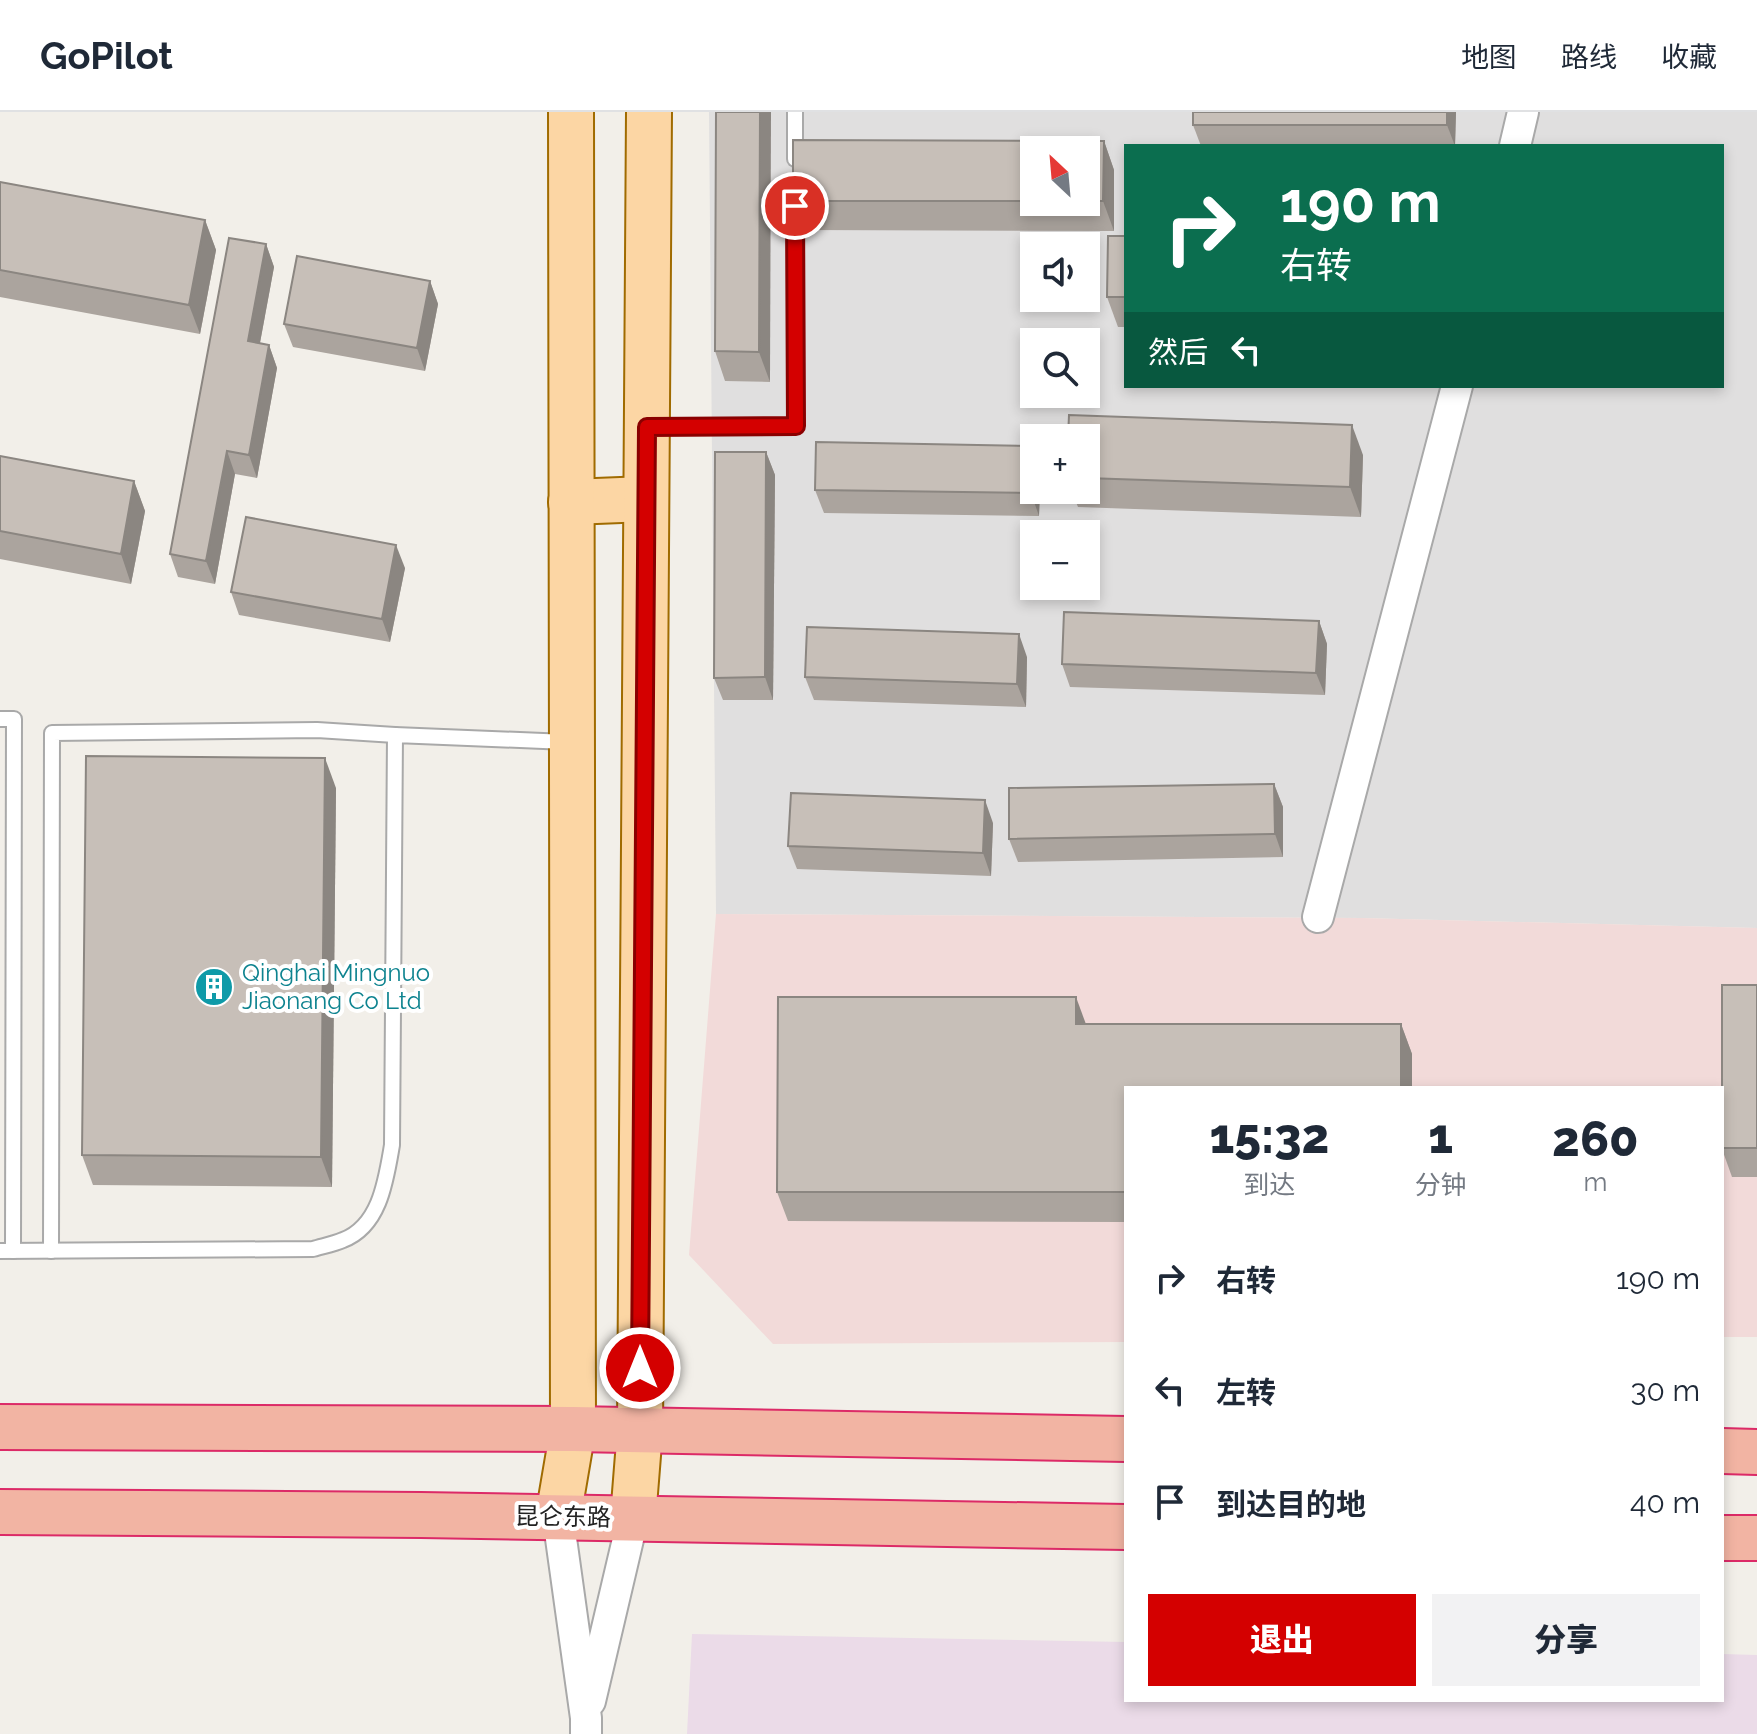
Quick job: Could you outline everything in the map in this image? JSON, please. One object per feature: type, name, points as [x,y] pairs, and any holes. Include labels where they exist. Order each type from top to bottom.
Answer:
[{"type":"highway","points":[[0,1427],[573,1429],[1124,1439]]},
{"type":"highway","points":[[1724,1451],[1757,1452]]},
{"type":"highway","name":"昆仑东路","points":[[0,1512],[558,1517],[1124,1527]]},
{"type":"highway","points":[[1724,1538],[1757,1538]]},
{"type":"main road","points":[[558,1517],[573,1429],[571,112]]},
{"type":"main road","points":[[633,1518],[640,1430],[649,112]]},
{"type":"main road","points":[[571,502],[646,499]]},
{"type":"street","points":[[1515,144],[1523,112]]},
{"type":"street","points":[[1318,917],[1456,388]]},
{"type":"street","points":[[558,1517],[586,1726]]},
{"type":"street","points":[[586,1726],[633,1518]]},
{"type":"lane","points":[[647,427],[796,426],[795,112]]},
{"type":"lane","points":[[0,719],[14,719],[6,1251],[313,1249],[346,1240],[368,1224],[385,1186],[392,1145],[395,735]]},
{"type":"lane","points":[[51,1251],[52,733],[317,730],[571,742]]},
{"type":"shaded area","points":[[709,112],[1757,112],[1757,928],[1362,918],[716,914]]},
{"type":"shaded area","points":[[716,914],[1362,918],[1757,928],[1757,1337],[1724,1337],[1724,1086],[1124,1086],[1124,1342],[773,1344],[689,1255]]},
{"type":"shaded area","points":[[692,1634],[1124,1642],[1124,1702],[1724,1702],[1724,1654],[1757,1655],[1757,1734],[687,1734]]},
{"type":"building","points":[[716,112],[760,112],[759,352],[715,351]]},
{"type":"building","points":[[1193,112],[1447,112],[1447,125],[1193,125]]},
{"type":"building","points":[[793,140],[1020,141],[1020,201],[793,201]]},
{"type":"building","points":[[1100,141],[1104,141],[1103,201],[1100,201]]},
{"type":"building","points":[[0,182],[205,220],[189,305],[0,270]]},
{"type":"building","points":[[1108,236],[1124,236],[1124,297],[1107,297]]},
{"type":"building","points":[[229,238],[266,244],[248,341],[269,345],[249,455],[227,451],[206,561],[170,554]]},
{"type":"building","points":[[297,256],[430,281],[417,348],[284,324]]},
{"type":"building","points":[[1069,415],[1352,425],[1350,487],[1100,478],[1100,424],[1069,424]]},
{"type":"building","points":[[816,442],[1020,446],[1020,493],[815,490]]},
{"type":"building","points":[[715,452],[766,452],[765,677],[714,678]]},
{"type":"building","points":[[0,456],[134,481],[121,554],[0,531]]},
{"type":"building","points":[[246,517],[396,545],[382,619],[231,592]]},
{"type":"building","points":[[1064,612],[1319,621],[1316,673],[1062,664]]},
{"type":"building","points":[[807,627],[1019,634],[1017,684],[805,677]]},
{"type":"building","name":"Qinghai Mingnuo Jiaonang Co Ltd","points":[[86,756],[325,758],[321,1157],[82,1155]]},
{"type":"building","points":[[1274,784],[1275,834],[1009,839],[1009,788]]},
{"type":"building","points":[[791,793],[985,800],[983,853],[788,846]]},
{"type":"building","points":[[1722,985],[1757,985],[1757,1148],[1724,1148]]},
{"type":"building","points":[[778,997],[1076,997],[1076,1024],[1401,1024],[1401,1086],[1124,1086],[1124,1192],[777,1192]]},
{"type":"place","name":"Qinghai Mingnuo Jiaonang Co Ltd","points":[[214,987]]},
{"type":"route","points":[[640,1368],[647,427],[796,426],[795,206]]}]
